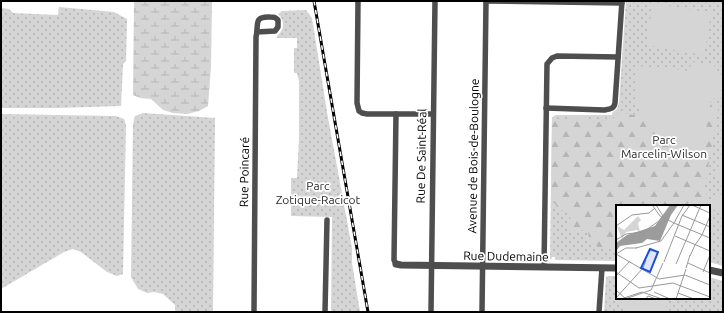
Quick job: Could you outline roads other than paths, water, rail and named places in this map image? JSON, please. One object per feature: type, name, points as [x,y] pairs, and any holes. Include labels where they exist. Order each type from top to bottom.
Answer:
[{"type":"street","points":[[358,1],[357,105],[359,111],[367,114],[433,114]]},
{"type":"street","name":"Rue De Saint-Réal","points":[[430,312],[435,1]]},
{"type":"street","points":[[486,1],[622,2],[614,107],[611,109],[546,108]]},
{"type":"street","name":"Avenue de Bois-de-Boulogne","points":[[482,312],[486,1]]},
{"type":"street","name":"Rue Poincaré","points":[[254,312],[257,32]]},
{"type":"street","points":[[544,267],[548,62],[552,58],[559,55],[618,57]]},
{"type":"street","points":[[396,114],[394,260],[396,264]]},
{"type":"street","points":[[325,312],[326,220]]},
{"type":"street","name":"Rue Dudemaine","points":[[396,264],[401,266],[616,268]]},
{"type":"street","points":[[599,312],[602,268]]},
{"type":"street","points":[[710,270],[723,273]]},
{"type":"railway","points":[[314,1],[368,312]]},
{"type":"park label","name":"Parc Marcelin-Wilson","points":[[664,146]]},
{"type":"park label","name":"Parc Zotique-Racicot","points":[[318,192]]}]
